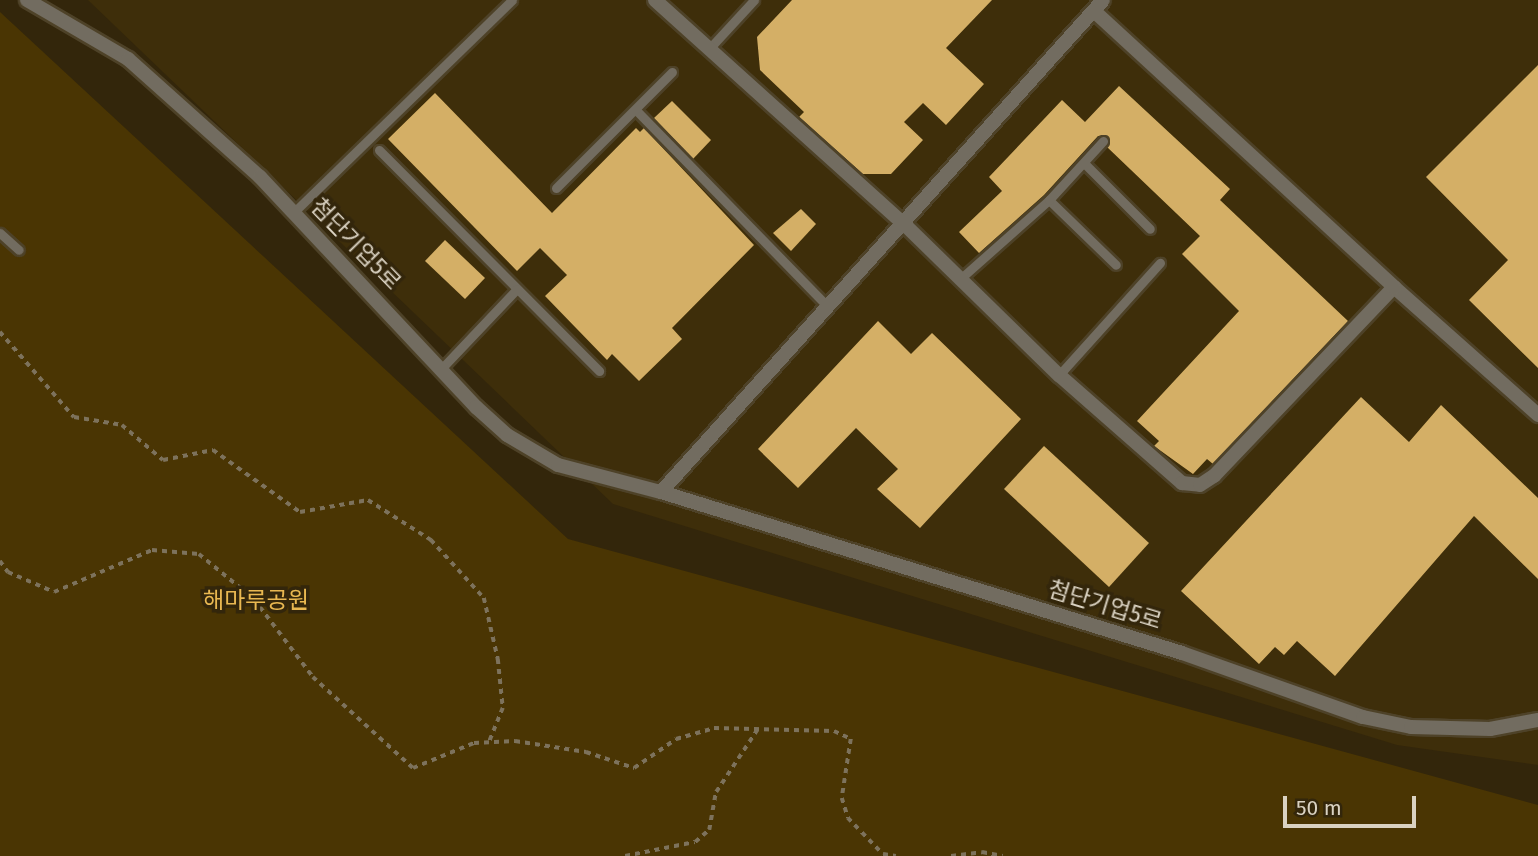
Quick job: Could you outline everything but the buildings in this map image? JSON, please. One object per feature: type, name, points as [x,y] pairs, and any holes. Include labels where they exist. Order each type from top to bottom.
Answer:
[{"type":"street","name":"첨단기업5로","points":[[27,0],[128,59],[294,212],[499,428],[558,465],[662,492],[1182,653],[1363,717],[1411,727],[1490,729],[1538,720]]},
{"type":"street","points":[[655,0],[903,223],[1059,375],[1182,484],[1200,485],[1224,466],[1394,287]]},
{"type":"street","points":[[662,492],[1099,5],[1394,287],[1538,415]]},
{"type":"lane","points":[[294,212],[512,0]]},
{"type":"lane","points":[[708,50],[754,0]]},
{"type":"lane","points":[[556,188],[672,72]]},
{"type":"lane","points":[[636,110],[828,307]]},
{"type":"lane","points":[[960,279],[1049,200],[1103,141]]},
{"type":"lane","points":[[379,150],[599,371]]},
{"type":"lane","points":[[1084,163],[1150,229]]},
{"type":"lane","points":[[1049,200],[1116,265]]},
{"type":"lane","points":[[0,233],[19,250]]},
{"type":"lane","points":[[1059,375],[1160,263]]},
{"type":"lane","points":[[441,369],[517,289]]},
{"type":"path","points":[[0,332],[74,417],[122,425],[163,460],[213,450],[300,512],[368,500],[431,540],[484,598],[498,659],[503,708],[489,743]]},
{"type":"path","points":[[0,561],[8,572],[54,592],[152,550],[199,554],[254,599],[313,677],[413,768],[474,743],[514,741],[586,752],[634,768],[676,739],[714,728],[834,730],[851,739],[842,798],[848,818],[883,854],[897,856]]},
{"type":"path","points":[[625,856],[695,842],[709,830],[716,792],[759,727]]},
{"type":"path","points":[[951,856],[982,852],[1003,856]]},
{"type":"shaded area","points":[[88,0],[1538,0],[1538,765],[1397,745],[613,504]]},
{"type":"green space","name":"해마루공원","points":[[0,12],[568,539],[1538,805],[1538,856],[0,856]]}]
